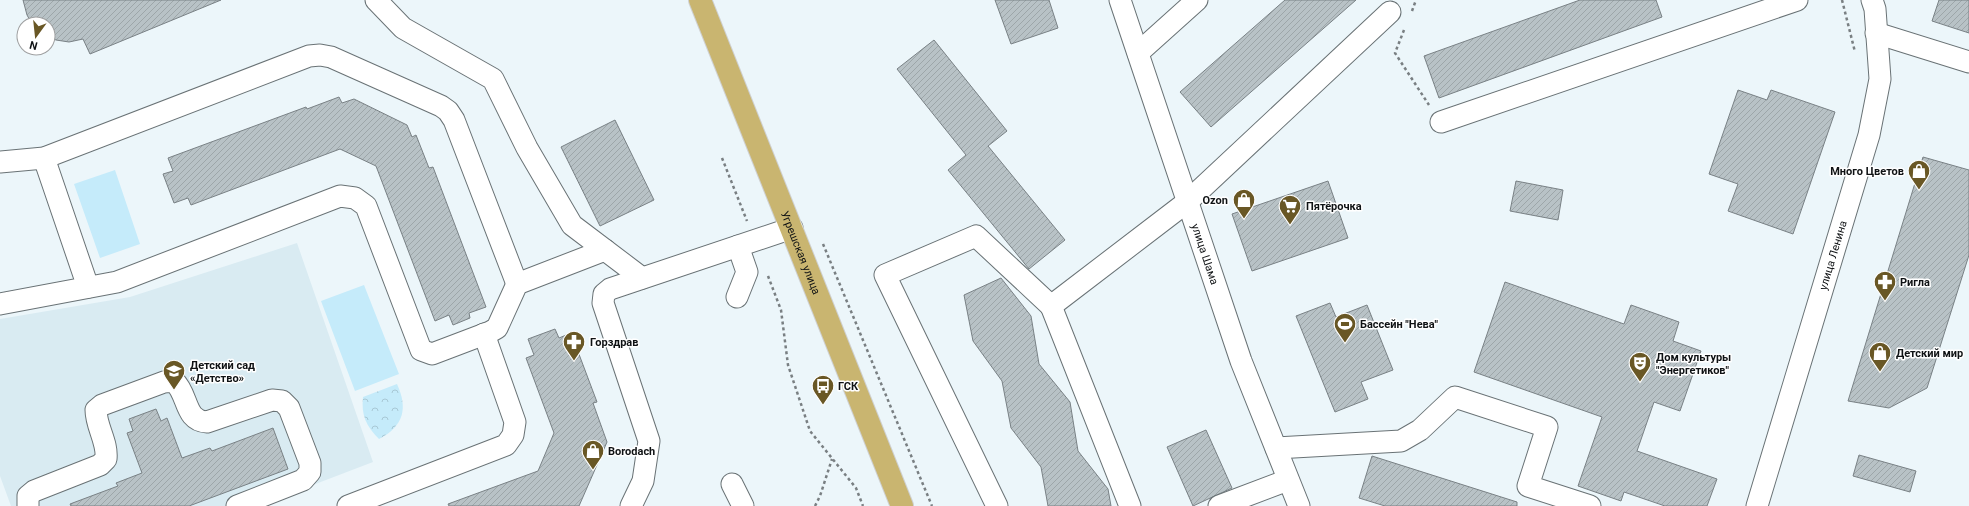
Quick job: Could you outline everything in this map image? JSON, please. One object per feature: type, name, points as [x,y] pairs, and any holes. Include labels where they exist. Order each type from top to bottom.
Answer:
[{"type":"main road","name":"Угрешская улица","points":[[700,0],[902,506]]},
{"type":"street","points":[[376,0],[403,28],[493,79],[527,148],[572,225],[642,278]]},
{"type":"street","name":"улица Шама","points":[[1120,0],[1240,361],[1299,506]]},
{"type":"street","points":[[1138,52],[1197,0]]},
{"type":"street","points":[[1441,122],[1750,7],[1797,0]]},
{"type":"street","name":"улица Ленина","points":[[1757,506],[1869,135],[1880,79],[1875,9],[1872,0]]},
{"type":"street","points":[[1051,306],[1187,202],[1400,12]]},
{"type":"street","points":[[1876,33],[1969,62]]},
{"type":"street","points":[[0,162],[44,158],[309,56],[320,55],[331,57],[441,106],[448,111],[454,120],[517,284]]},
{"type":"street","points":[[44,158],[88,287]]},
{"type":"street","points":[[0,304],[117,282],[340,196],[355,198],[366,206],[421,350],[432,354],[497,328],[517,284],[605,250]]},
{"type":"street","points":[[631,506],[644,481],[648,441],[603,304],[604,294],[610,289],[792,228]]},
{"type":"street","points":[[997,506],[885,275],[976,236],[1051,306],[1130,506]]},
{"type":"street","points":[[737,297],[747,272],[746,244]]},
{"type":"street","points":[[348,506],[506,445],[513,435],[515,422],[484,334]]},
{"type":"street","points":[[28,506],[28,496],[34,491],[100,465],[106,459],[107,449],[96,418],[96,410],[102,405],[164,382],[174,381],[181,387],[192,416],[199,422],[208,422],[272,400],[282,402],[289,408],[310,463],[310,472],[303,480],[237,506]]},
{"type":"street","points":[[1276,448],[1401,441],[1420,430],[1455,397],[1547,427],[1528,486],[1590,506]]},
{"type":"street","points":[[1219,506],[1288,480]]},
{"type":"street","points":[[732,484],[743,506]]},
{"type":"path","points":[[1400,12],[1416,0]]},
{"type":"path","points":[[1405,27],[1395,54],[1441,122]]},
{"type":"path","points":[[722,158],[746,244],[781,310],[788,365],[810,431],[856,488],[863,506]]},
{"type":"path","points":[[820,236],[932,506]]},
{"type":"path","points":[[815,506],[820,496],[832,459]]},
{"type":"shaded area","name":"Детский сад «Детство»","points":[[297,243],[373,462],[258,506],[11,506],[0,476],[0,319],[130,297]]},
{"type":"green space","points":[[115,170],[140,244],[100,258],[74,184]]},
{"type":"green space","points":[[364,285],[399,374],[355,391],[321,301]]},
{"type":"green space","points":[[397,384],[402,401],[402,416],[394,428],[379,439],[365,420],[363,397]]},
{"type":"building","points":[[23,0],[221,0],[90,54],[83,39],[69,42],[56,40],[56,16],[27,15]]},
{"type":"building","points":[[995,0],[1049,0],[1058,28],[1011,44]]},
{"type":"building","points":[[1285,0],[1356,0],[1211,127],[1180,92]]},
{"type":"building","points":[[1580,0],[1656,0],[1662,17],[1439,98],[1424,56]]},
{"type":"building","points":[[1939,0],[1969,0],[1969,33],[1932,21]]},
{"type":"building","points":[[934,40],[1007,131],[988,146],[1065,240],[1029,269],[948,170],[966,155],[897,69]]},
{"type":"building","points":[[1738,90],[1767,100],[1771,90],[1835,112],[1793,234],[1728,211],[1738,184],[1709,174]]},
{"type":"building","points":[[339,97],[342,103],[354,99],[407,125],[412,137],[416,135],[429,168],[433,167],[486,307],[469,313],[470,318],[453,325],[449,315],[435,321],[376,166],[340,149],[191,205],[188,198],[174,203],[163,174],[173,171],[168,158],[306,107],[307,109]]},
{"type":"building","points":[[615,120],[654,200],[600,226],[561,147]]},
{"type":"building","points":[[1923,157],[1969,170],[1969,255],[1927,388],[1889,408],[1848,401]]},
{"type":"building","name":"Пятёрочка","points":[[1328,181],[1348,238],[1252,271],[1232,214]]},
{"type":"building","points":[[1516,181],[1563,190],[1558,220],[1510,211]]},
{"type":"building","points":[[1001,278],[1031,316],[1039,364],[1070,402],[1078,451],[1108,489],[1111,506],[1048,506],[1041,467],[1011,428],[1002,381],[973,341],[964,295]]},
{"type":"building","points":[[1505,282],[1624,324],[1631,305],[1679,322],[1673,341],[1701,351],[1680,411],[1654,402],[1637,451],[1717,479],[1707,506],[1665,506],[1624,492],[1621,501],[1578,486],[1602,417],[1474,372]]},
{"type":"building","name":"Бассейн \"Нева\"","points":[[1330,303],[1336,317],[1367,305],[1393,370],[1361,382],[1368,399],[1335,412],[1296,316]]},
{"type":"building","points":[[555,329],[559,338],[571,333],[597,402],[593,403],[607,442],[579,506],[449,506],[448,504],[538,471],[554,433],[526,358],[534,355],[528,339]]},
{"type":"building","points":[[156,409],[161,421],[167,418],[182,458],[210,448],[212,451],[273,428],[288,469],[189,506],[71,506],[70,504],[118,486],[116,483],[142,473],[127,433],[133,431],[129,419]]},
{"type":"building","points":[[1206,430],[1232,488],[1193,506],[1167,447]]},
{"type":"building","points":[[1859,455],[1916,471],[1910,492],[1853,476]]},
{"type":"building","points":[[1372,456],[1517,502],[1517,506],[1385,506],[1359,498]]},
{"type":"place","name":"Много Цветов","points":[[1919,190]]},
{"type":"place","name":"Ozon","points":[[1244,220]]},
{"type":"place","name":"Пятёрочка","points":[[1290,226]]},
{"type":"place","name":"Ригла","points":[[1885,302]]},
{"type":"place","name":"Бассейн \"Нева\"","points":[[1345,344]]},
{"type":"place","name":"Горздрав","points":[[574,362]]},
{"type":"place","name":"Детский мир","points":[[1880,372]]},
{"type":"place","name":"Дом культуры \"Энергетиков\"","points":[[1640,382]]},
{"type":"place","name":"Детский сад «Детство»","points":[[174,390]]},
{"type":"place","name":"ГСК","points":[[823,406]]},
{"type":"place","name":"Borodach","points":[[593,470]]}]
